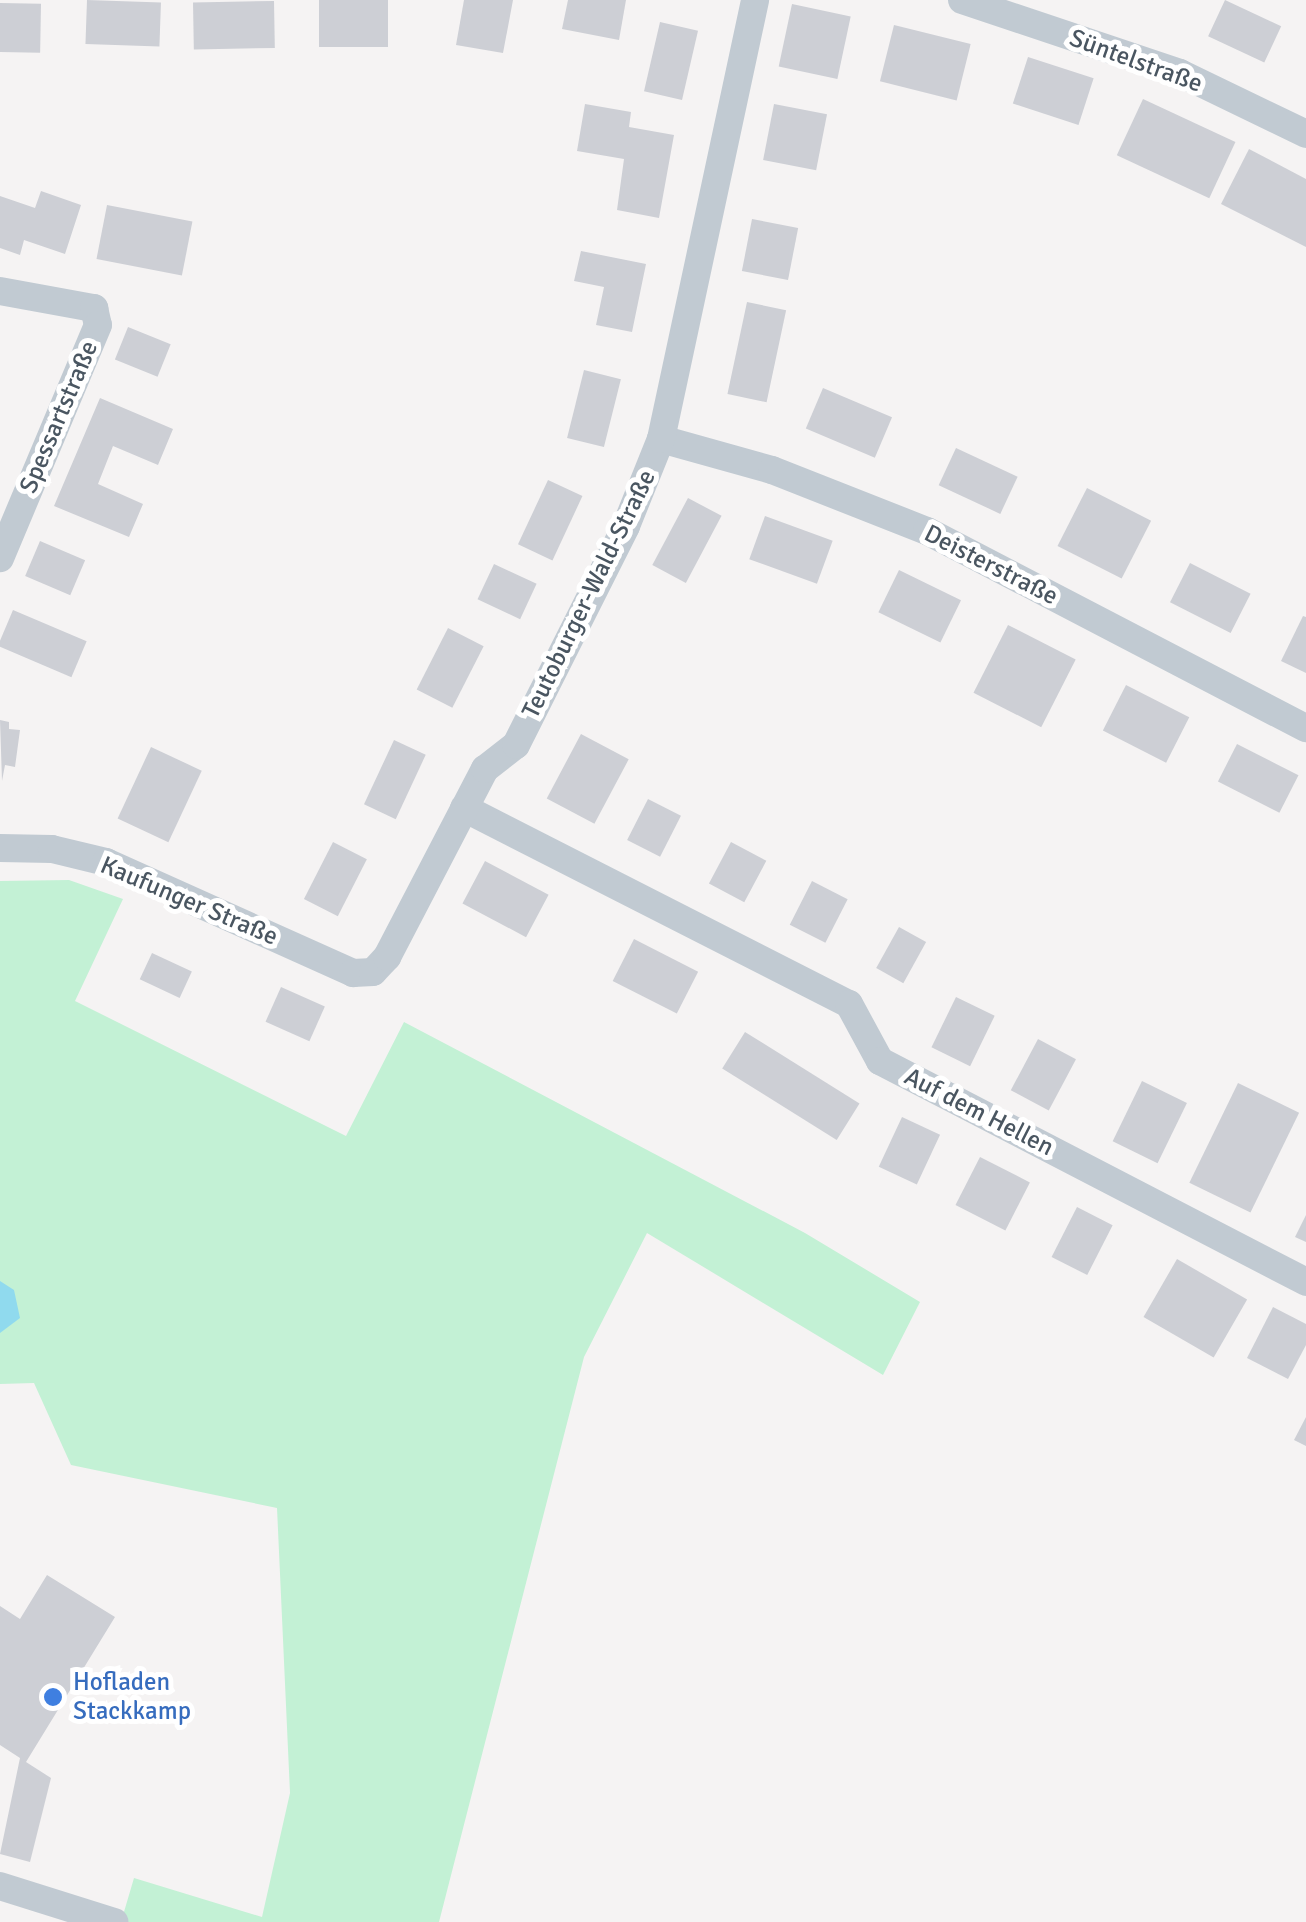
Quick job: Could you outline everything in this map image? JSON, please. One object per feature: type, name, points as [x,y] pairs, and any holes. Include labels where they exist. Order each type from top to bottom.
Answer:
[{"type":"street","name":"Teutoburger-Wald-Straße","points":[[373,972],[387,958],[485,769],[516,746],[626,526],[661,439],[756,0]]},
{"type":"street","name":"Süntelstraße","points":[[962,0],[1180,73],[1306,134]]},
{"type":"street","name":"Spessartstraße","points":[[0,291],[94,308],[98,326],[0,558]]},
{"type":"street","name":"Deisterstraße","points":[[661,439],[772,470],[927,531],[1306,728]]},
{"type":"street","name":"Auf dem Hellen","points":[[464,808],[849,1004],[880,1061],[1306,1282]]},
{"type":"street","name":"Kaufunger Straße","points":[[0,848],[52,849],[106,862],[353,973],[373,972]]},
{"type":"street","points":[[0,1886],[114,1922]]},
{"type":"green space","points":[[69,880],[123,899],[75,1001],[346,1136],[404,1022],[805,1233],[920,1302],[883,1375],[647,1233],[584,1357],[439,1922],[121,1922],[134,1878],[262,1917],[290,1793],[277,1508],[71,1465],[34,1383],[0,1384],[0,881]]},
{"type":"water","points":[[0,1281],[14,1290],[20,1318],[0,1333]]},
{"type":"building","points":[[87,0],[161,3],[159,47],[85,44]]},
{"type":"building","points":[[319,0],[388,0],[388,47],[319,47]]},
{"type":"building","points":[[464,0],[513,0],[503,53],[456,45]]},
{"type":"building","points":[[568,0],[626,0],[619,40],[562,29]]},
{"type":"building","points":[[1225,0],[1281,26],[1264,62],[1208,36]]},
{"type":"building","points":[[274,1],[275,48],[194,49],[193,2]]},
{"type":"building","points":[[0,3],[41,4],[40,53],[0,52]]},
{"type":"building","points":[[792,4],[851,16],[837,79],[779,67]]},
{"type":"building","points":[[660,22],[698,31],[682,100],[644,91]]},
{"type":"building","points":[[894,25],[971,44],[957,100],[880,81]]},
{"type":"building","points":[[1028,57],[1094,78],[1078,125],[1013,104]]},
{"type":"building","points":[[1143,99],[1235,142],[1209,198],[1117,155]]},
{"type":"building","points":[[585,104],[631,112],[629,127],[674,135],[659,218],[617,210],[624,159],[577,151]]},
{"type":"building","points":[[774,104],[827,114],[816,170],[763,160]]},
{"type":"building","points":[[1249,149],[1306,179],[1306,247],[1221,204]]},
{"type":"building","points":[[41,191],[81,205],[65,254],[24,240],[20,255],[0,248],[0,196],[35,208]]},
{"type":"building","points":[[107,205],[192,222],[182,276],[97,259]]},
{"type":"building","points":[[752,219],[798,228],[788,280],[742,271]]},
{"type":"building","points":[[581,251],[646,264],[632,332],[596,325],[604,287],[574,281]]},
{"type":"building","points":[[747,302],[786,310],[767,402],[727,394]]},
{"type":"building","points":[[128,327],[171,344],[158,377],[115,359]]},
{"type":"building","points":[[584,370],[621,379],[604,447],[567,438]]},
{"type":"building","points":[[823,388],[892,417],[875,458],[806,429]]},
{"type":"building","points":[[100,398],[173,429],[158,465],[113,446],[98,484],[143,504],[129,537],[54,506]]},
{"type":"building","points":[[956,448],[1018,477],[1000,514],[939,485]]},
{"type":"building","points":[[548,480],[582,496],[552,560],[518,544]]},
{"type":"building","points":[[1087,488],[1151,521],[1122,579],[1057,546]]},
{"type":"building","points":[[688,498],[722,516],[686,583],[652,565]]},
{"type":"building","points":[[765,516],[833,541],[817,584],[749,559]]},
{"type":"building","points":[[40,541],[85,560],[70,595],[25,576]]},
{"type":"building","points":[[1190,563],[1251,594],[1231,633],[1170,602]]},
{"type":"building","points":[[494,564],[537,584],[520,619],[478,599]]},
{"type":"building","points":[[899,570],[961,600],[940,642],[878,612]]},
{"type":"building","points":[[13,610],[87,641],[71,677],[0,647]]},
{"type":"building","points":[[1303,616],[1306,617],[1306,673],[1281,661]]},
{"type":"building","points":[[1008,625],[1076,660],[1041,727],[973,693]]},
{"type":"building","points":[[448,628],[484,646],[452,708],[417,689]]},
{"type":"building","points":[[1126,685],[1189,717],[1166,763],[1103,730]]},
{"type":"building","points":[[0,720],[9,722],[9,729],[20,730],[15,767],[5,765],[2,781]]},
{"type":"building","points":[[581,734],[629,759],[594,824],[547,798]]},
{"type":"building","points":[[394,740],[426,755],[396,819],[364,804]]},
{"type":"building","points":[[1237,744],[1298,775],[1279,813],[1218,781]]},
{"type":"building","points":[[151,747],[202,771],[168,842],[118,819]]},
{"type":"building","points":[[648,799],[681,816],[660,857],[627,840]]},
{"type":"building","points":[[333,842],[367,859],[338,916],[304,899]]},
{"type":"building","points":[[731,842],[766,861],[744,902],[709,883]]},
{"type":"building","points":[[485,861],[549,895],[526,937],[462,903]]},
{"type":"building","points":[[812,881],[848,899],[825,943],[790,925]]},
{"type":"building","points":[[899,927],[926,942],[903,983],[876,968]]},
{"type":"building","points":[[634,939],[698,972],[677,1014],[613,981]]},
{"type":"building","points":[[152,953],[192,972],[180,998],[140,979]]},
{"type":"building","points":[[281,987],[325,1007],[309,1041],[266,1022]]},
{"type":"building","points":[[956,997],[995,1016],[970,1066],[931,1047]]},
{"type":"building","points":[[745,1032],[859,1104],[837,1140],[722,1068]]},
{"type":"building","points":[[1038,1039],[1076,1059],[1049,1110],[1011,1090]]},
{"type":"building","points":[[1142,1081],[1187,1103],[1158,1163],[1113,1141]]},
{"type":"building","points":[[1238,1083],[1299,1113],[1250,1213],[1189,1183]]},
{"type":"building","points":[[902,1117],[940,1135],[917,1185],[879,1167]]},
{"type":"building","points":[[980,1157],[1030,1182],[1005,1231],[955,1205]]},
{"type":"building","points":[[1077,1207],[1113,1225],[1087,1275],[1052,1257]]},
{"type":"building","points":[[1306,1215],[1306,1242],[1295,1237]]},
{"type":"building","points":[[1177,1259],[1247,1300],[1214,1358],[1144,1317]]},
{"type":"building","points":[[1273,1307],[1306,1324],[1306,1345],[1288,1379],[1247,1358]]},
{"type":"building","points":[[1306,1417],[1306,1446],[1294,1440]]},
{"type":"building","points":[[47,1575],[115,1617],[26,1762],[51,1778],[30,1862],[0,1854],[20,1758],[0,1745],[0,1606],[20,1619]]},
{"type":"place","name":"Hofladen Stackkamp","points":[[53,1697]]}]
